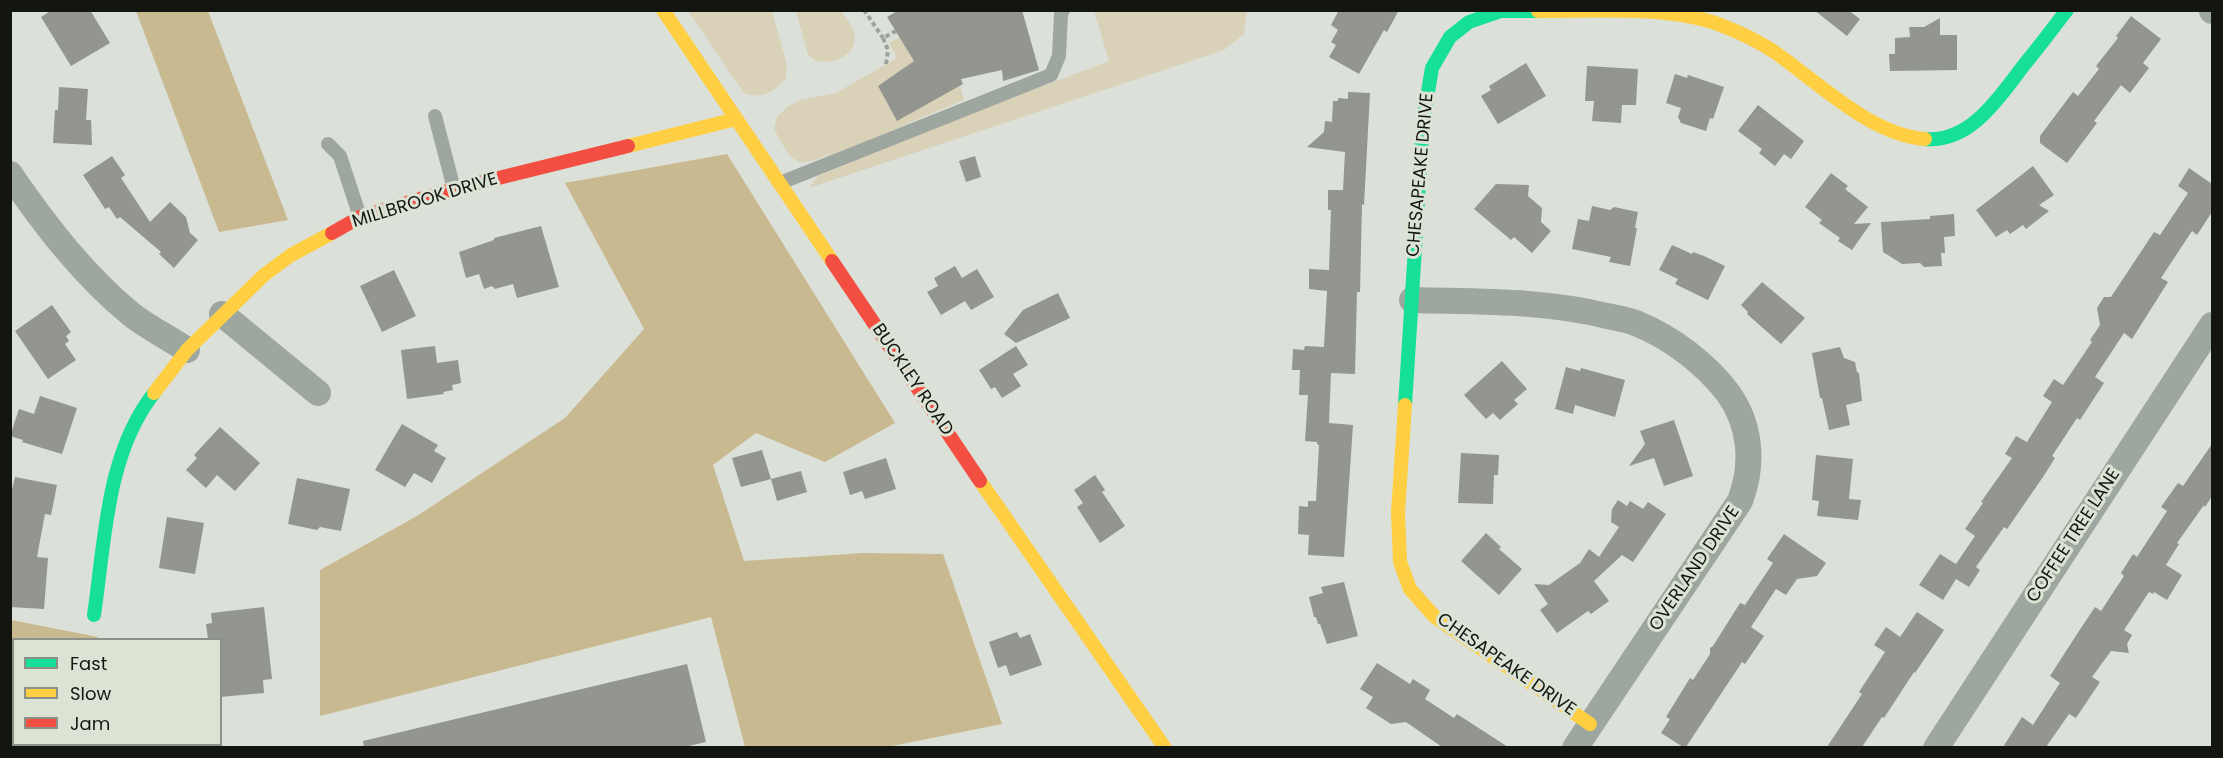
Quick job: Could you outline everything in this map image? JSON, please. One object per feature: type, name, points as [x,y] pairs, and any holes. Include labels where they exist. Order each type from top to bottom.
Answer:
[{"type":"street","name":"BUCKLEY ROAD","points":[[663,10],[989,494],[1166,747]]},
{"type":"street","name":"CHESAPEAKE DRIVE","points":[[1590,724],[1435,617],[1410,589],[1400,562],[1398,512],[1423,122],[1432,68],[1450,38],[1469,22],[1501,11],[1624,11],[1687,16],[1727,27],[1771,50],[1864,117],[1908,138],[1935,140],[1962,131],[1990,110],[2067,10]]},
{"type":"street","name":"MILLBROOK DRIVE","points":[[94,615],[112,493],[125,444],[142,408],[187,350],[264,274],[291,255],[360,217],[454,189],[736,119]]},
{"type":"street","points":[[10,174],[39,218],[98,282],[133,315],[187,350]]},
{"type":"street","name":"OVERLAND DRIVE","points":[[1412,300],[1577,308],[1637,323],[1684,350],[1720,382],[1739,409],[1749,445],[1746,486],[1740,501],[1575,747]]},
{"type":"street","points":[[222,314],[318,393]]},
{"type":"street","name":"COFFEE TREE LANE","points":[[1936,747],[2212,325]]},
{"type":"lane","points":[[780,183],[1051,75],[1059,56],[1063,10]]},
{"type":"lane","points":[[435,116],[454,189]]},
{"type":"lane","points":[[328,144],[340,156],[360,217]]},
{"type":"path","points":[[864,10],[883,38],[888,50],[886,64]]},
{"type":"path","points":[[883,38],[896,31]]},
{"type":"shaded area","points":[[136,11],[208,11],[288,220],[219,232]]},
{"type":"shaded area","points":[[688,11],[772,11],[787,65],[786,78],[768,93],[751,95],[744,93]]},
{"type":"shaded area","points":[[796,11],[841,11],[855,36],[850,51],[837,60],[829,62],[821,62],[808,55]]},
{"type":"shaded area","points":[[1094,11],[1247,11],[1244,34],[1224,50],[809,188],[818,176],[1109,61]]},
{"type":"shaded area","points":[[900,37],[917,59],[878,86],[897,120],[960,85],[964,100],[828,156],[799,162],[791,157],[774,129],[777,117],[787,107],[800,100],[836,93],[897,58],[889,43]]},
{"type":"shaded area","points":[[727,154],[895,423],[825,462],[756,433],[713,465],[744,561],[863,553],[943,554],[1002,724],[887,747],[745,747],[711,617],[320,716],[320,570],[417,516],[565,418],[644,329],[565,183]]},
{"type":"shaded area","points":[[11,620],[98,638],[12,638],[12,746],[218,746],[217,747],[11,747]]},
{"type":"building","points":[[52,10],[90,10],[110,43],[71,66],[41,17]]},
{"type":"building","points":[[899,10],[1022,10],[1039,70],[1003,81],[1002,70],[961,79],[963,84],[897,121],[878,86],[914,61],[887,17]]},
{"type":"building","points":[[1339,10],[1399,10],[1387,32],[1384,30],[1359,74],[1329,57],[1336,45],[1331,42],[1338,30],[1331,25]]},
{"type":"building","points":[[1814,10],[1848,10],[1860,19],[1847,36]]},
{"type":"building","points":[[2131,16],[2161,39],[2143,63],[2149,68],[2130,93],[2121,85],[2094,121],[2097,123],[2067,163],[2040,143],[2040,136],[2073,92],[2078,96],[2099,69],[2096,66],[2118,38],[2116,36]]},
{"type":"building","points":[[1940,18],[1940,35],[1957,35],[1957,70],[1890,71],[1889,54],[1895,54],[1895,38],[1910,37],[1909,27],[1924,27]]},
{"type":"building","points":[[1526,63],[1546,96],[1498,124],[1481,96],[1491,90],[1489,86]]},
{"type":"building","points":[[1587,66],[1638,69],[1636,105],[1622,105],[1621,123],[1592,121],[1594,101],[1585,101]]},
{"type":"building","points":[[1675,74],[1687,78],[1688,75],[1724,87],[1713,119],[1710,118],[1706,131],[1681,123],[1678,117],[1681,108],[1666,103]]},
{"type":"building","points":[[59,87],[88,89],[86,120],[91,120],[92,145],[53,143]]},
{"type":"building","points":[[1348,92],[1370,93],[1364,205],[1362,204],[1360,292],[1357,292],[1355,374],[1331,373],[1329,423],[1353,425],[1344,557],[1308,555],[1309,535],[1298,534],[1299,506],[1308,507],[1308,501],[1316,501],[1319,445],[1317,442],[1305,441],[1308,395],[1299,395],[1300,370],[1292,370],[1293,349],[1304,350],[1305,346],[1324,347],[1327,291],[1309,289],[1309,269],[1329,270],[1331,210],[1328,210],[1328,190],[1343,190],[1345,152],[1307,147],[1324,132],[1325,121],[1332,122],[1333,101],[1338,101],[1338,98],[1348,99]]},
{"type":"building","points":[[1758,105],[1804,141],[1791,159],[1784,154],[1775,166],[1759,153],[1762,149],[1738,131]]},
{"type":"building","points":[[112,156],[125,175],[121,178],[150,222],[170,202],[186,217],[190,233],[198,240],[174,268],[159,254],[161,252],[120,217],[117,219],[109,207],[105,209],[83,175]]},
{"type":"building","points":[[975,156],[981,177],[966,182],[959,161]]},
{"type":"building","points":[[2033,166],[2054,195],[2039,205],[2049,211],[2026,229],[2023,225],[2010,234],[2007,230],[1996,237],[1976,210]]},
{"type":"building","points":[[2189,168],[2212,184],[2212,212],[2197,235],[2192,231],[2161,278],[2168,282],[2132,339],[2124,333],[2095,377],[2104,383],[2080,420],[2077,418],[2052,456],[2055,458],[2007,529],[2004,527],[1976,567],[1980,570],[1969,587],[1956,579],[1943,600],[1919,585],[1940,554],[1956,564],[1975,536],[1965,529],[2012,458],[2005,454],[2016,436],[2027,442],[2052,402],[2043,396],[2054,379],[2063,385],[2092,342],[2090,340],[2100,325],[2097,308],[2104,297],[2111,297],[2154,232],[2160,235],[2188,193],[2178,186]]},
{"type":"building","points":[[1831,173],[1848,186],[1845,189],[1868,207],[1854,224],[1871,223],[1852,250],[1838,241],[1840,238],[1819,223],[1822,220],[1805,207]]},
{"type":"building","points":[[1496,184],[1529,185],[1528,196],[1542,208],[1541,222],[1551,231],[1532,253],[1514,237],[1511,240],[1474,209]]},
{"type":"building","points":[[1592,206],[1610,210],[1614,207],[1638,212],[1630,266],[1609,262],[1611,257],[1572,249],[1578,219],[1589,221]]},
{"type":"building","points":[[1954,214],[1955,236],[1944,237],[1945,253],[1941,253],[1942,266],[1924,267],[1920,263],[1902,264],[1883,252],[1881,222],[1930,219],[1930,216]]},
{"type":"building","points":[[541,226],[559,287],[517,298],[513,284],[495,289],[492,286],[484,289],[479,274],[466,278],[459,252],[494,240],[494,238]]},
{"type":"building","points":[[1672,245],[1725,266],[1708,300],[1675,284],[1678,279],[1659,270]]},
{"type":"building","points":[[955,266],[962,278],[977,269],[994,297],[971,310],[965,301],[941,315],[927,292],[938,286],[934,278]]},
{"type":"building","points":[[394,270],[416,316],[382,332],[360,286]]},
{"type":"building","points":[[1762,282],[1805,318],[1781,344],[1747,314],[1748,312],[1741,305]]},
{"type":"building","points":[[1058,293],[1070,318],[1016,343],[1004,334],[1023,310]]},
{"type":"building","points":[[52,305],[71,332],[66,336],[69,341],[65,344],[76,360],[48,379],[15,331]]},
{"type":"building","points":[[435,346],[437,363],[458,360],[461,383],[452,385],[453,390],[443,392],[444,394],[407,399],[401,350]]},
{"type":"building","points":[[1016,346],[1028,365],[1013,374],[1021,386],[1002,398],[995,387],[991,389],[979,370]]},
{"type":"building","points":[[1840,347],[1844,358],[1855,362],[1859,373],[1862,401],[1846,405],[1850,425],[1829,430],[1822,398],[1820,398],[1812,353]]},
{"type":"building","points":[[1502,361],[1527,389],[1514,400],[1518,404],[1500,420],[1493,413],[1486,419],[1464,395]]},
{"type":"building","points":[[1566,367],[1580,371],[1581,368],[1625,380],[1615,417],[1575,405],[1573,414],[1555,409]]},
{"type":"building","points":[[40,396],[77,408],[62,454],[10,436],[19,409],[34,414]]},
{"type":"building","points":[[1674,420],[1693,476],[1664,486],[1654,458],[1629,466],[1645,444],[1640,431]]},
{"type":"building","points":[[402,424],[438,445],[434,451],[446,458],[432,483],[414,473],[405,487],[375,470]]},
{"type":"building","points":[[220,427],[260,463],[235,491],[217,475],[206,488],[186,470],[197,458],[194,455]]},
{"type":"building","points":[[2212,444],[2212,496],[2177,543],[2179,544],[2166,565],[2182,575],[2167,600],[2154,592],[2153,594],[2149,592],[2124,630],[2132,635],[2127,644],[2129,653],[2111,651],[2092,677],[2100,682],[2076,718],[2069,714],[2046,747],[2003,747],[2022,717],[2033,725],[2060,683],[2050,676],[2095,607],[2101,611],[2124,576],[2121,573],[2133,554],[2137,557],[2167,511],[2161,507],[2178,483],[2183,486]]},
{"type":"building","points":[[762,450],[771,479],[741,487],[732,458]]},
{"type":"building","points":[[1461,453],[1499,455],[1498,475],[1494,475],[1493,504],[1458,503]]},
{"type":"building","points":[[1816,455],[1853,459],[1849,499],[1861,500],[1858,520],[1817,516],[1819,501],[1812,500]]},
{"type":"building","points":[[886,458],[896,489],[865,499],[862,491],[850,495],[843,472]]},
{"type":"building","points":[[801,471],[807,492],[777,501],[771,479]]},
{"type":"building","points":[[1095,475],[1105,490],[1102,492],[1125,526],[1100,543],[1077,507],[1083,503],[1074,490]]},
{"type":"building","points":[[15,477],[57,485],[51,515],[45,514],[37,557],[48,558],[44,609],[10,607],[10,498]]},
{"type":"building","points":[[297,478],[350,489],[341,531],[320,527],[317,530],[288,524]]},
{"type":"building","points":[[1618,500],[1627,506],[1630,501],[1643,509],[1648,502],[1666,514],[1633,562],[1622,555],[1594,581],[1609,601],[1591,614],[1588,611],[1557,633],[1540,610],[1548,604],[1534,584],[1549,585],[1580,563],[1589,549],[1599,557],[1619,527],[1611,522],[1612,509]]},
{"type":"building","points":[[167,517],[204,523],[195,574],[159,568]]},
{"type":"building","points":[[1486,533],[1501,547],[1499,549],[1522,569],[1499,595],[1461,561]]},
{"type":"building","points":[[1784,534],[1826,563],[1817,576],[1797,579],[1786,595],[1776,589],[1751,627],[1764,636],[1745,664],[1742,662],[1686,747],[1683,747],[1661,733],[1670,719],[1666,717],[1690,678],[1693,680],[1710,654],[1710,648],[1740,603],[1745,605],[1773,563],[1767,559]]},
{"type":"building","points":[[1344,582],[1358,636],[1327,644],[1320,624],[1314,617],[1309,597],[1323,593],[1321,587]]},
{"type":"building","points":[[264,607],[272,679],[263,680],[264,693],[222,697],[222,638],[208,638],[206,624],[212,623],[211,613]]},
{"type":"building","points":[[1917,612],[1944,630],[1862,747],[1827,747],[1862,694],[1859,692],[1885,652],[1874,645],[1886,627],[1900,637]]},
{"type":"building","points":[[1017,632],[1020,638],[1030,634],[1042,665],[1010,676],[1006,665],[998,668],[989,642]]},
{"type":"building","points":[[1377,663],[1410,684],[1413,679],[1430,690],[1425,699],[1454,718],[1457,714],[1508,747],[1442,747],[1406,722],[1391,724],[1366,708],[1373,697],[1360,689]]},
{"type":"building","points":[[687,664],[706,742],[684,747],[364,747],[363,741]]},
{"type":"traffic: fast","points":[[1925,139],[1941,138],[1956,133],[1970,126],[1983,115],[2067,10]]},
{"type":"traffic: fast","points":[[1405,405],[1423,122],[1432,68],[1450,37],[1469,22],[1501,11],[1538,11]]},
{"type":"traffic: fast","points":[[94,615],[105,528],[117,471],[138,417],[154,393]]},
{"type":"traffic: slow","points":[[663,10],[832,261]]},
{"type":"traffic: slow","points":[[1538,11],[1635,11],[1707,21],[1757,41],[1845,105],[1884,128],[1925,139]]},
{"type":"traffic: slow","points":[[628,146],[736,119]]},
{"type":"traffic: slow","points":[[154,393],[187,350],[264,275],[291,255],[332,233]]},
{"type":"traffic: slow","points":[[1405,405],[1398,512],[1400,562],[1410,589],[1435,617],[1590,724]]},
{"type":"traffic: slow","points":[[980,481],[1165,748]]},
{"type":"traffic: jam","points":[[332,233],[360,217],[454,189],[628,146]]},
{"type":"traffic: jam","points":[[832,261],[980,481]]}]
